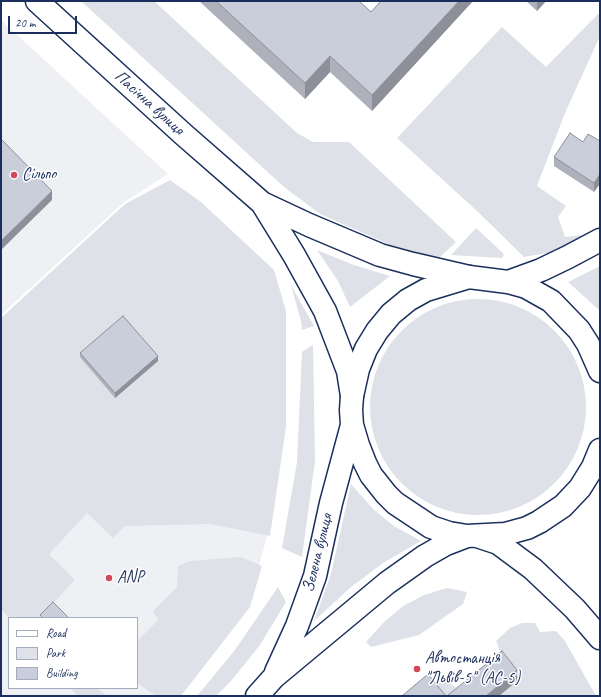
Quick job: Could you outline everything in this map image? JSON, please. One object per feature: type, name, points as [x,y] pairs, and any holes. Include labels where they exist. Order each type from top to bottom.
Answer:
[{"type":"main road","name":"Пасічна вулиця","points":[[37,1],[262,203],[380,255],[469,277],[508,282],[526,287],[551,301],[566,315],[579,330],[588,344],[600,371]]},
{"type":"main road","name":"Пасічна вулиця","points":[[262,203],[294,255],[325,311],[348,371],[352,396]]},
{"type":"main road","points":[[508,282],[541,270],[600,240]]},
{"type":"main road","points":[[469,277],[426,290],[408,300],[392,314],[377,331],[366,349],[358,369],[352,396],[352,425],[358,445],[365,463],[378,484],[395,503],[411,515],[431,526],[449,533],[472,536],[498,543],[533,569],[575,609],[600,638]]},
{"type":"main road","name":"Зелена вулиця","points":[[274,677],[296,626],[315,576],[331,503],[352,425]]},
{"type":"main road","points":[[472,536],[505,534],[527,528],[545,518],[562,506],[580,488],[593,467],[600,450]]},
{"type":"main road","name":"Зелена вулиця","points":[[257,696],[274,677],[387,583],[425,556],[446,544],[472,536]]},
{"type":"shaded area","points":[[1,20],[168,174],[123,203],[1,315]]},
{"type":"shaded area","points":[[231,502],[268,533],[248,605],[175,696],[1,696],[1,598],[84,511]]},
{"type":"green space","points":[[81,1],[154,1],[297,133],[313,142],[349,142],[456,242],[439,258],[388,244],[320,214],[284,187]]},
{"type":"green space","points":[[598,14],[600,15],[600,36],[565,113],[537,186],[566,206],[558,217],[565,237],[584,235],[587,239],[569,249],[524,257],[477,211],[397,138],[502,27],[546,67]]},
{"type":"green space","points":[[170,180],[201,202],[274,270],[286,311],[286,427],[270,536],[210,524],[125,526],[113,538],[87,513],[49,554],[75,580],[40,617],[8,617],[1,609],[1,318],[125,204]]},
{"type":"green space","points":[[476,228],[504,254],[502,258],[451,255]]},
{"type":"green space","points":[[317,250],[354,265],[390,276],[350,307],[338,281]]},
{"type":"green space","points":[[600,266],[600,311],[568,282]]},
{"type":"green space","points":[[291,285],[314,326],[302,330]]},
{"type":"green space","points":[[478,299],[499,301],[519,307],[538,317],[554,331],[568,347],[578,366],[584,386],[586,407],[584,428],[578,448],[568,467],[554,483],[538,497],[519,507],[499,513],[478,515],[457,513],[437,507],[418,497],[402,483],[388,467],[378,448],[372,428],[370,407],[372,386],[378,366],[388,347],[402,331],[418,317],[437,307],[457,301]]},
{"type":"green space","points":[[313,345],[315,461],[302,557],[282,548],[297,462],[302,352]]},
{"type":"green space","points":[[351,484],[373,509],[394,526],[421,541],[383,563],[351,587],[314,621],[331,574]]},
{"type":"green space","points":[[241,557],[262,566],[250,607],[181,696],[156,696],[138,684],[138,640],[158,620],[153,611],[177,587],[178,566],[190,561]]},
{"type":"green space","points":[[278,587],[286,602],[260,645],[231,681],[216,696],[197,696],[235,650]]},
{"type":"green space","points":[[447,588],[467,592],[463,604],[419,635],[371,647],[366,642],[383,623],[403,606],[424,595]]},
{"type":"green space","points":[[522,623],[535,623],[540,632],[556,631],[565,641],[596,696],[479,696],[502,662],[496,641],[510,628]]},
{"type":"green space","points":[[446,681],[457,688],[463,696],[425,696],[427,686]]},
{"type":"green space","points":[[72,689],[97,689],[107,696],[78,696]]},
{"type":"building","points":[[216,1],[359,1],[371,12],[381,1],[459,1],[372,95],[330,56],[305,83]]},
{"type":"building","points":[[570,133],[583,142],[588,134],[600,141],[600,174],[594,183],[554,157]]},
{"type":"building","name":"Сільпо","points":[[1,139],[52,191],[1,241]]},
{"type":"building","points":[[123,316],[158,356],[115,393],[80,353]]},
{"type":"building","points":[[53,602],[68,617],[42,617],[40,615]]},
{"type":"building","points":[[502,651],[517,670],[486,696],[447,696]]},
{"type":"building","points":[[428,674],[446,696],[402,696]]},
{"type":"place","name":"Сільпо","points":[[14,175]]},
{"type":"place","name":"ANP","points":[[109,578]]},
{"type":"place","name":"Автостанція \"Львів-5\" (АС-5)","points":[[417,669]]}]
